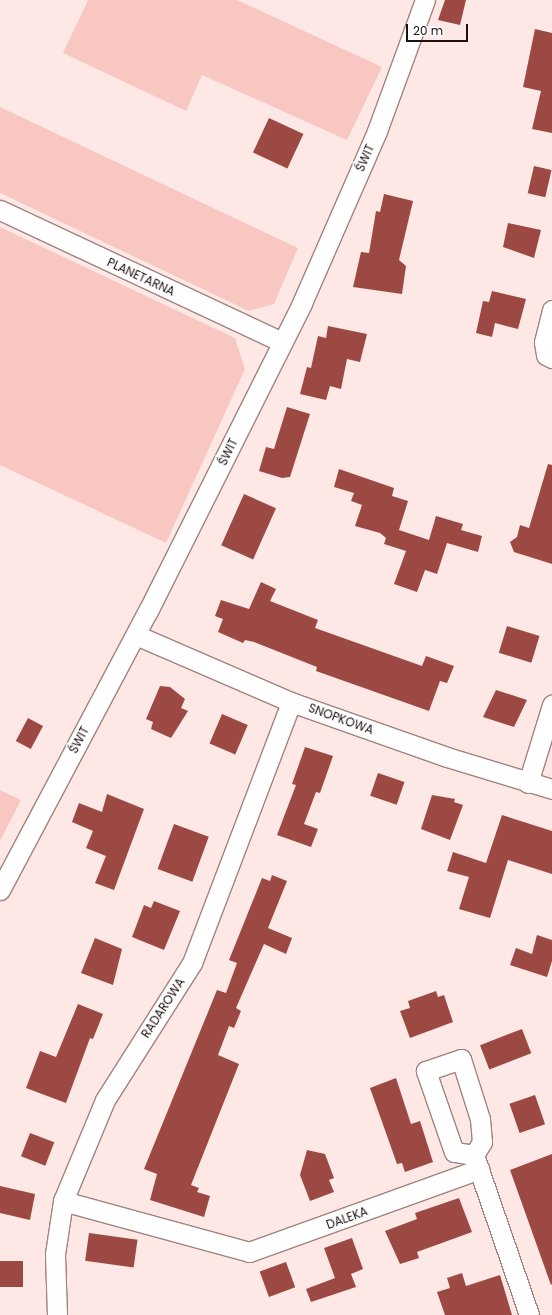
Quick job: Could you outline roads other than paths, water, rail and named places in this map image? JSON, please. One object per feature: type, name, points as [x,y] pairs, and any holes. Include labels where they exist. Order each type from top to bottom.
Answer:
[{"type":"street","name":"ŚWIT","points":[[0,890],[136,635],[282,342],[377,131],[425,0]]},
{"type":"street","name":"PLANETARNA","points":[[0,210],[282,342]]},
{"type":"street","points":[[552,310],[544,342],[546,355],[552,358]]},
{"type":"street","name":"SNOPKOWA","points":[[136,635],[291,702],[528,783],[552,789]]},
{"type":"street","name":"RADAROWA","points":[[57,1315],[55,1254],[69,1203],[105,1100],[192,964],[291,702]]},
{"type":"street","points":[[528,783],[552,705]]},
{"type":"street","points":[[477,1162],[454,1152],[426,1071],[461,1059],[480,1120],[482,1142],[477,1162],[529,1315]]},
{"type":"street","name":"DALEKA","points":[[69,1203],[249,1252],[477,1162]]}]
